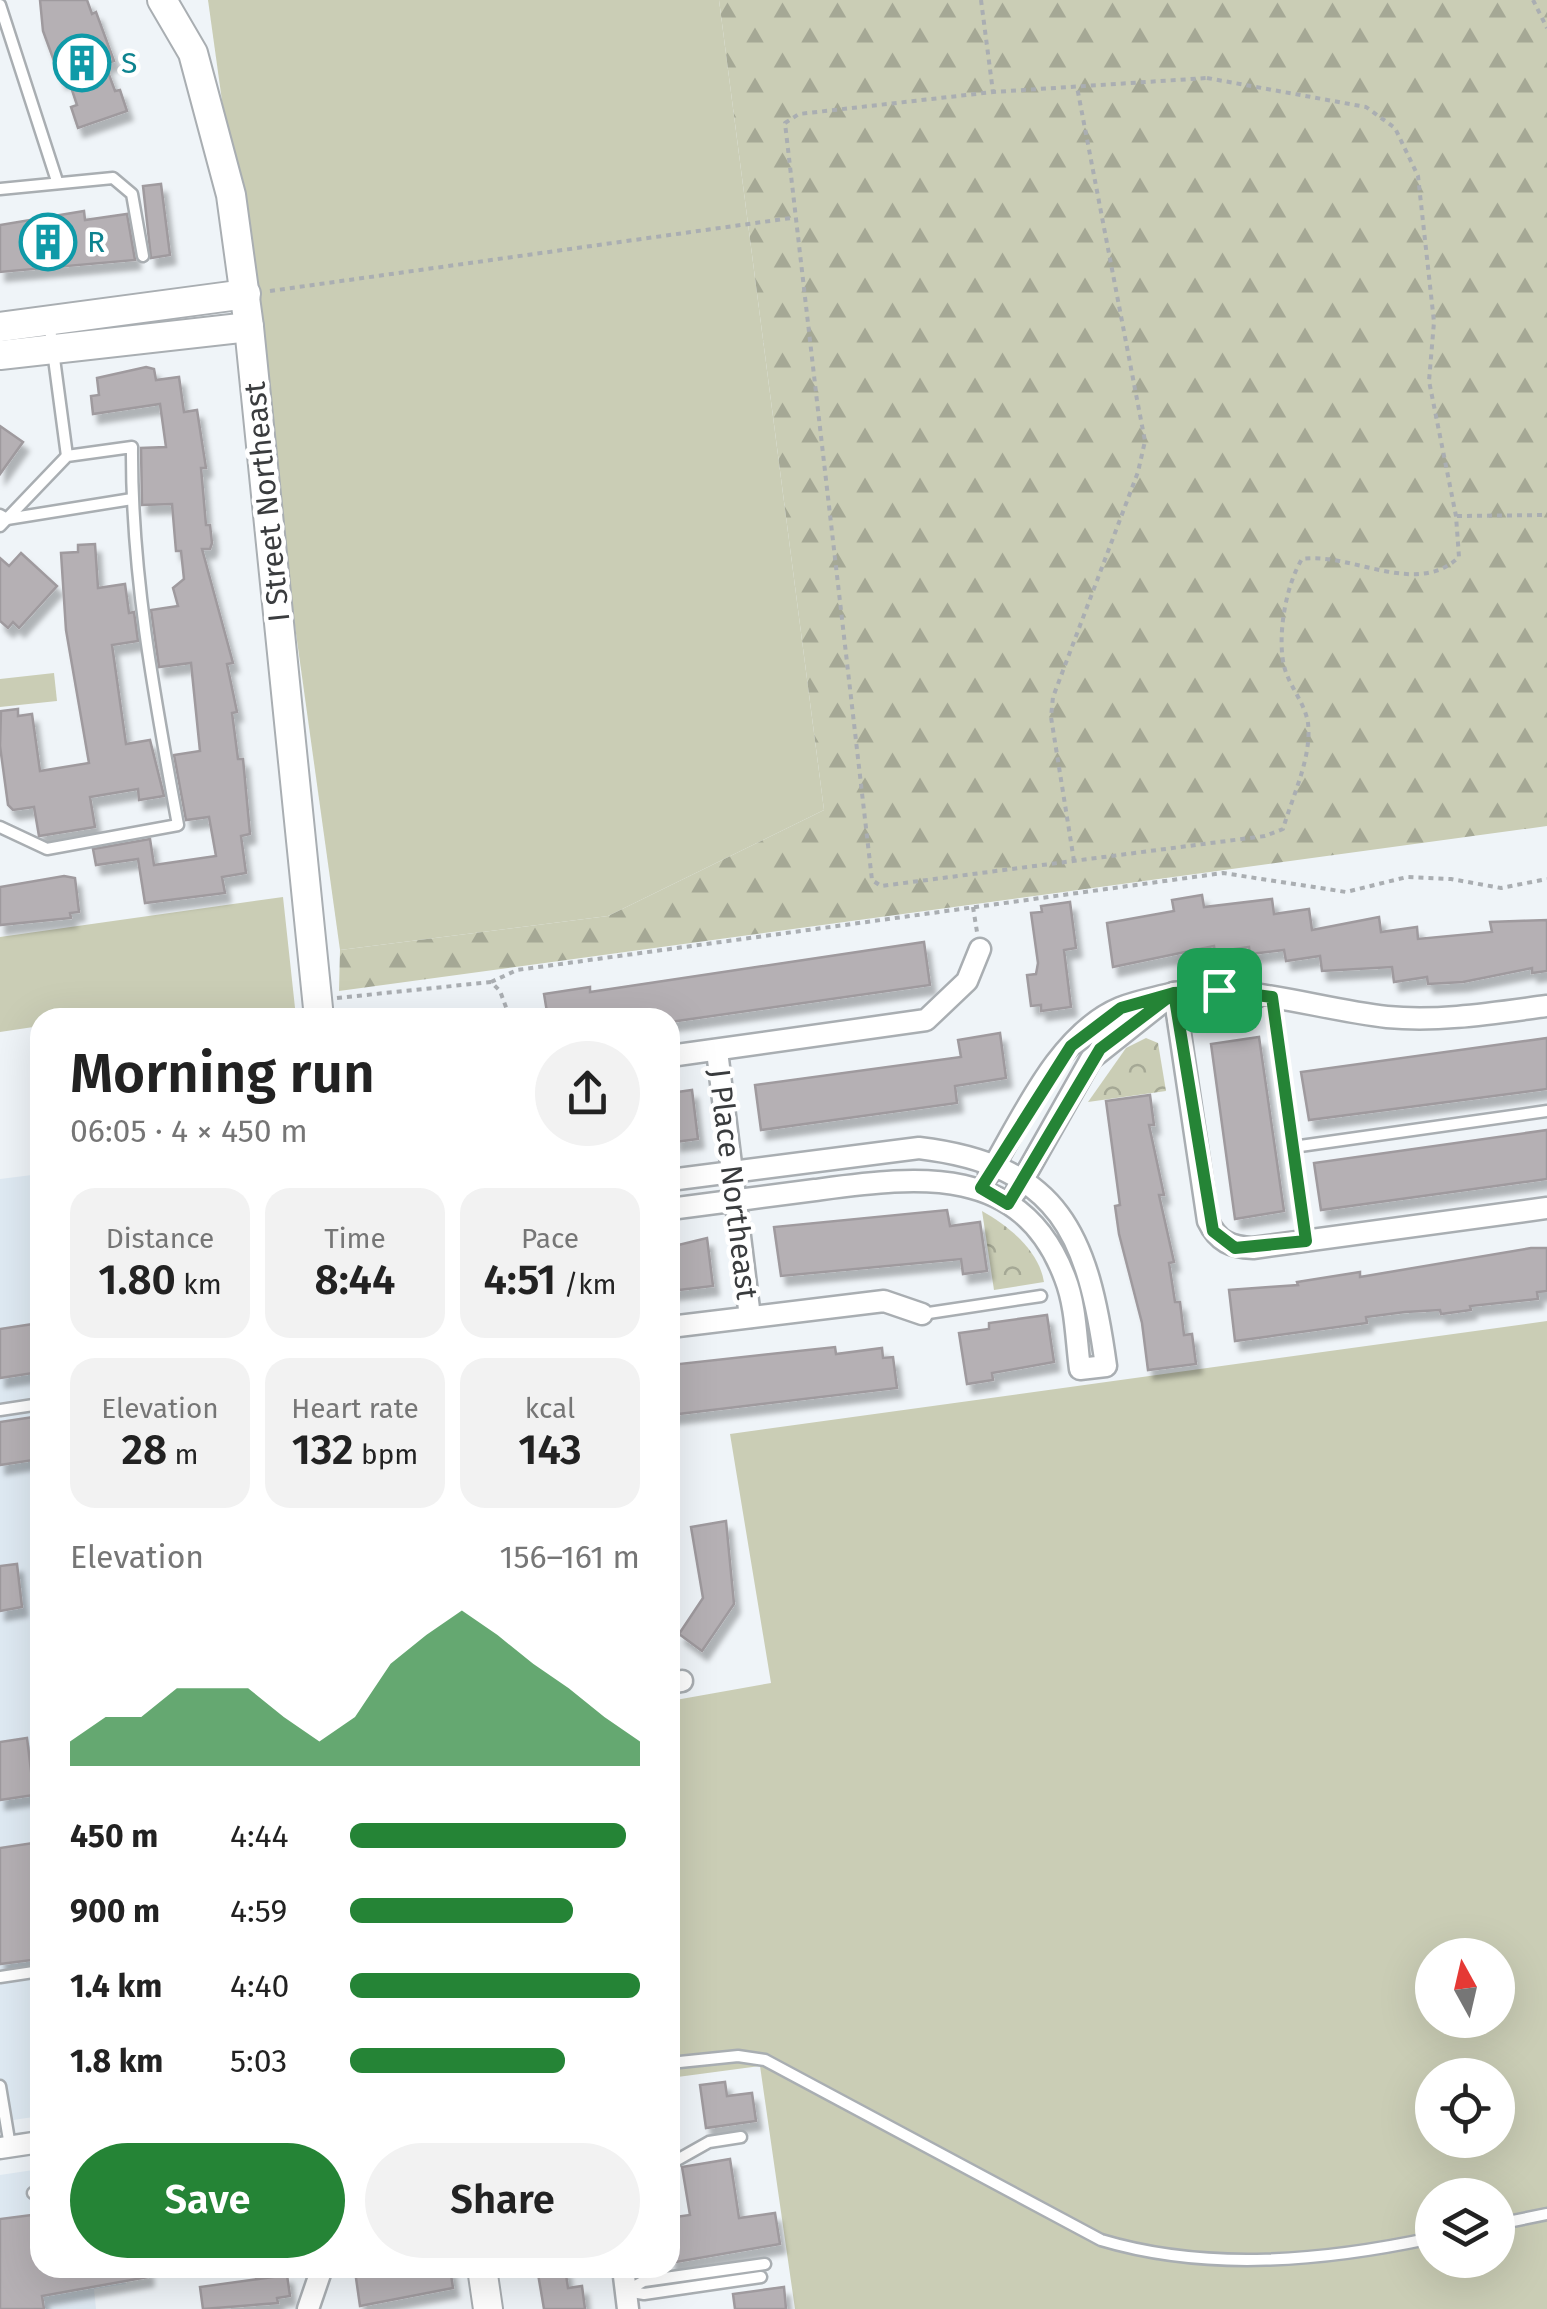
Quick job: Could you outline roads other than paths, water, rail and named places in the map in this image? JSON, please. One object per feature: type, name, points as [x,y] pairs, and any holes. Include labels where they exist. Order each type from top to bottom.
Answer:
[{"type":"street","name":"I Street Northeast","points":[[162,0],[193,54],[231,196],[246,294],[318,1008]]},
{"type":"street","points":[[0,327],[246,294]]},
{"type":"street","points":[[0,355],[249,327]]},
{"type":"street","points":[[680,1055],[926,1020],[967,981],[980,949]]},
{"type":"street","points":[[995,1196],[1059,1062],[1089,1029],[1121,1008],[1174,993],[1219,990],[1386,1017],[1424,1018],[1547,1006]]},
{"type":"street","points":[[995,1196],[1091,1059],[1174,993]]},
{"type":"street","points":[[1174,993],[1213,1231],[1235,1248],[1547,1208]]},
{"type":"street","name":"J Place Northeast","points":[[717,1050],[750,1317]]},
{"type":"street","points":[[680,1179],[918,1148],[1009,1172],[1064,1220],[1076,1240],[1096,1294],[1106,1366],[1080,1369],[1065,1278],[1039,1232],[995,1196],[904,1178],[680,1208]]},
{"type":"street","points":[[680,1326],[884,1302],[922,1314]]},
{"type":"street","points":[[5,2147],[30,2143]]},
{"type":"street","points":[[308,2309],[319,2278]]},
{"type":"street","points":[[483,2278],[488,2309]]},
{"type":"lane","points":[[0,5],[58,181]]},
{"type":"lane","points":[[0,52],[15,50]]},
{"type":"lane","points":[[0,189],[113,178],[126,187],[137,210],[143,256]]},
{"type":"lane","points":[[49,320],[67,456]]},
{"type":"lane","points":[[0,827],[46,849],[178,825],[148,663],[132,498],[132,447],[67,456],[2,520]]},
{"type":"lane","points":[[2,520],[132,498]]},
{"type":"lane","points":[[1272,997],[1306,1241]]},
{"type":"lane","points":[[1293,1147],[1547,1112]]},
{"type":"lane","points":[[922,1314],[1041,1296]]},
{"type":"lane","points":[[0,1410],[30,1406]]},
{"type":"lane","points":[[0,1977],[30,1972]]},
{"type":"lane","points":[[680,2062],[738,2056],[766,2060],[1102,2240],[1152,2255],[1230,2263],[1415,2240]]},
{"type":"lane","points":[[0,2086],[5,2147]]},
{"type":"lane","points":[[680,2158],[709,2142],[741,2137]]},
{"type":"lane","points":[[1515,2221],[1547,2214]]},
{"type":"lane","points":[[680,2276],[765,2264]]},
{"type":"lane","points":[[627,2300],[760,2276]]},
{"type":"lane","points":[[627,2300],[644,2281],[665,2278]]},
{"type":"place","name":"S","points":[[82,63]]},
{"type":"place","name":"R","points":[[48,242]]}]
